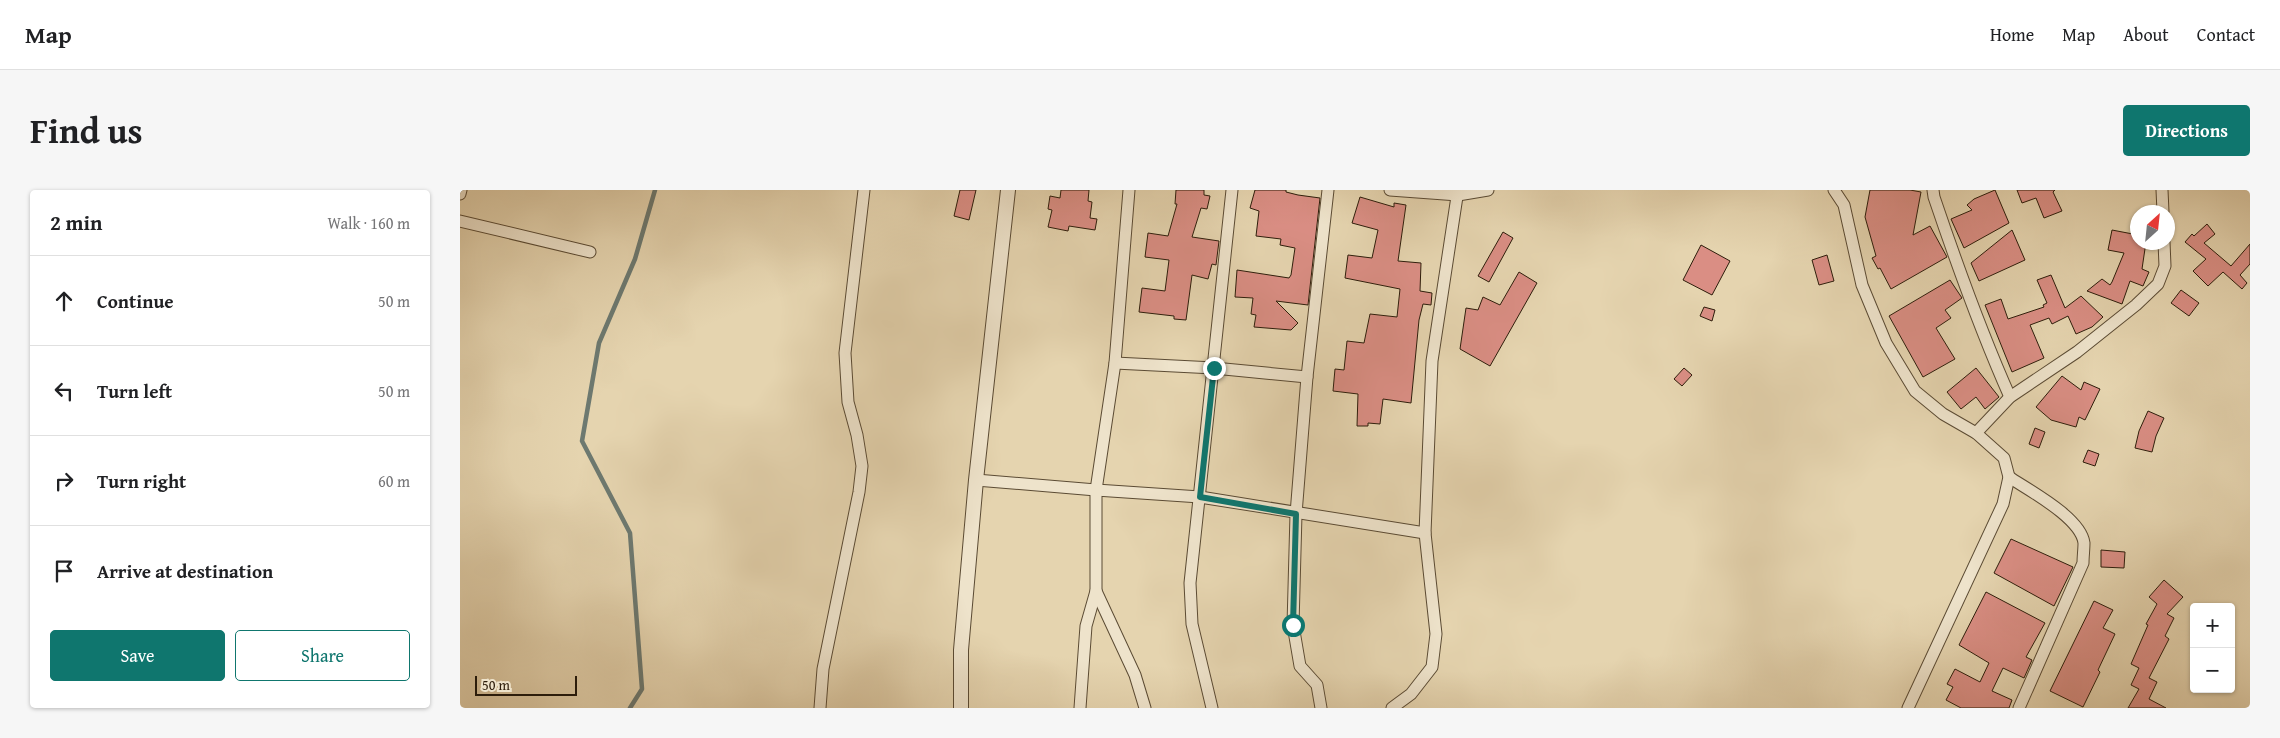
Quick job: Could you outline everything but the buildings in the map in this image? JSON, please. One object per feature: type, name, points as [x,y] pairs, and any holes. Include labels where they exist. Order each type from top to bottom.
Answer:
[{"type":"street","points":[[460,194],[461,190]]},
{"type":"street","points":[[820,708],[823,669],[859,492],[862,466],[857,435],[848,402],[845,353],[864,190]]},
{"type":"street","points":[[961,708],[961,650],[976,480],[1008,190]]},
{"type":"street","points":[[1080,708],[1086,626],[1096,591],[1096,490],[1115,363],[1129,190]]},
{"type":"street","points":[[1212,708],[1192,624],[1190,583],[1232,190]]},
{"type":"street","points":[[1321,708],[1317,685],[1300,666],[1293,625],[1296,514],[1307,377],[1328,190]]},
{"type":"street","points":[[1390,190],[1458,192],[1488,190]]},
{"type":"street","points":[[1834,190],[1844,204],[1862,285],[1886,343],[1915,391],[1943,414],[1976,434],[2004,458],[2009,477],[2004,504],[1908,708]]},
{"type":"street","points":[[1933,190],[1988,350],[2010,398]]},
{"type":"street","points":[[2162,190],[2163,205]]},
{"type":"street","points":[[1392,708],[1411,694],[1432,667],[1436,634],[1425,533],[1432,361],[1458,192]]},
{"type":"street","points":[[460,221],[590,252]]},
{"type":"street","points":[[1976,434],[2010,398],[2078,352],[2136,305],[2158,284],[2165,266],[2164,250]]},
{"type":"street","points":[[1115,363],[1214,368],[1307,377]]},
{"type":"street","points":[[2009,477],[2076,526],[2084,542],[2083,563],[2019,708]]},
{"type":"street","points":[[976,480],[1200,497],[1296,514],[1425,533]]},
{"type":"street","points":[[1096,591],[1135,675],[1145,708]]},
{"type":"waterway","points":[[630,708],[642,689],[630,533],[582,441],[599,343],[635,259],[655,190]]},
{"type":"route","points":[[1214,368],[1200,497],[1296,514],[1293,625]]}]
